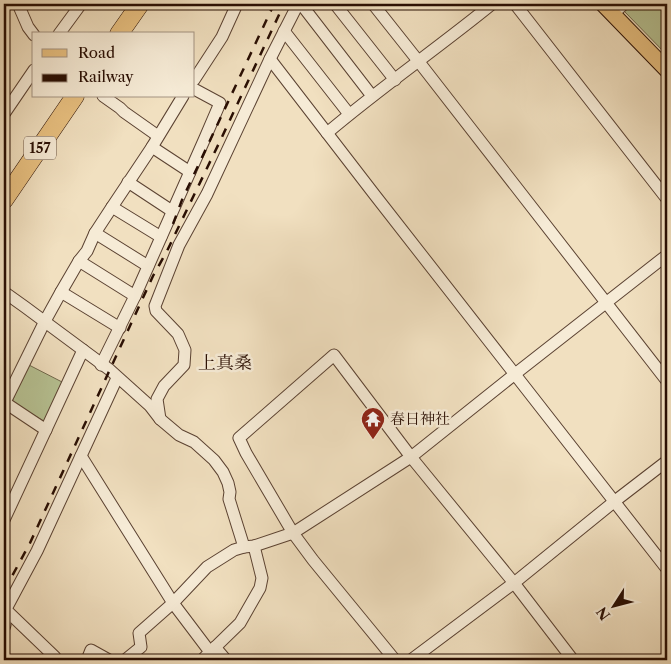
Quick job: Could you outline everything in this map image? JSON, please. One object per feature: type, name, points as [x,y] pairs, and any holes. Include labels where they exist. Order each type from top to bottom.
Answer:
[{"type":"highway","points":[[111,32],[131,4]]},
{"type":"highway","points":[[120,32],[140,4]]},
{"type":"highway","name":"157","points":[[4,186],[66,98]]},
{"type":"highway","name":"157","points":[[4,200],[74,98]]},
{"type":"main road","points":[[614,7],[667,70]]},
{"type":"street","points":[[18,4],[32,32]]},
{"type":"street","points":[[60,32],[80,4]]},
{"type":"street","points":[[195,78],[222,37],[237,4]]},
{"type":"street","points":[[160,419],[157,399],[164,386],[184,365],[184,350],[178,334],[156,311],[155,306],[179,245],[207,194],[270,59],[299,4],[372,96]]},
{"type":"street","points":[[336,4],[395,80]]},
{"type":"street","points":[[373,4],[667,381]]},
{"type":"street","points":[[515,4],[667,199]]},
{"type":"street","points":[[327,133],[372,96],[419,62],[486,6]]},
{"type":"street","points":[[284,32],[349,114]]},
{"type":"street","points":[[270,59],[667,569]]},
{"type":"street","points":[[4,114],[32,73]]},
{"type":"street","points":[[101,365],[135,296],[220,103],[195,90]]},
{"type":"street","points":[[106,98],[158,136]]},
{"type":"street","points":[[46,430],[4,403],[45,321],[79,261],[87,251],[95,233],[182,98]]},
{"type":"street","points":[[152,147],[190,172]]},
{"type":"street","points":[[128,182],[172,211]]},
{"type":"street","points":[[112,207],[161,237]]},
{"type":"street","points":[[95,233],[148,266]]},
{"type":"street","points":[[125,660],[141,647],[139,633],[173,603],[207,567],[234,550],[293,533],[411,457],[667,255]]},
{"type":"street","points":[[79,261],[135,296]]},
{"type":"street","points":[[4,292],[110,370],[150,406],[160,419],[179,435],[194,442],[214,460],[223,472],[230,492],[228,499],[262,578],[260,588],[240,623],[209,653]]},
{"type":"street","points":[[61,292],[120,328]]},
{"type":"street","points":[[4,520],[83,350]]},
{"type":"street","points":[[395,660],[293,533],[239,438],[334,356],[411,457],[514,583],[573,660]]},
{"type":"street","points":[[4,628],[6,625],[5,609],[37,551],[117,378]]},
{"type":"street","points":[[81,456],[173,603],[209,653],[226,660]]},
{"type":"street","points":[[411,660],[514,583],[667,461]]},
{"type":"street","points":[[5,609],[56,660]]},
{"type":"street","points":[[87,660],[91,650],[109,660]]},
{"type":"green space","points":[[632,4],[667,4],[667,55],[624,11]]},
{"type":"green space","points":[[27,364],[64,383],[47,423],[12,402]]},
{"type":"railway","points":[[173,224],[182,200],[274,4]]},
{"type":"railway","points":[[4,591],[30,543],[153,276],[222,137],[284,4]]},
{"type":"place","name":"春日神社","points":[[373,440]]},
{"type":"district","name":"上真桑","points":[[225,363]]}]
